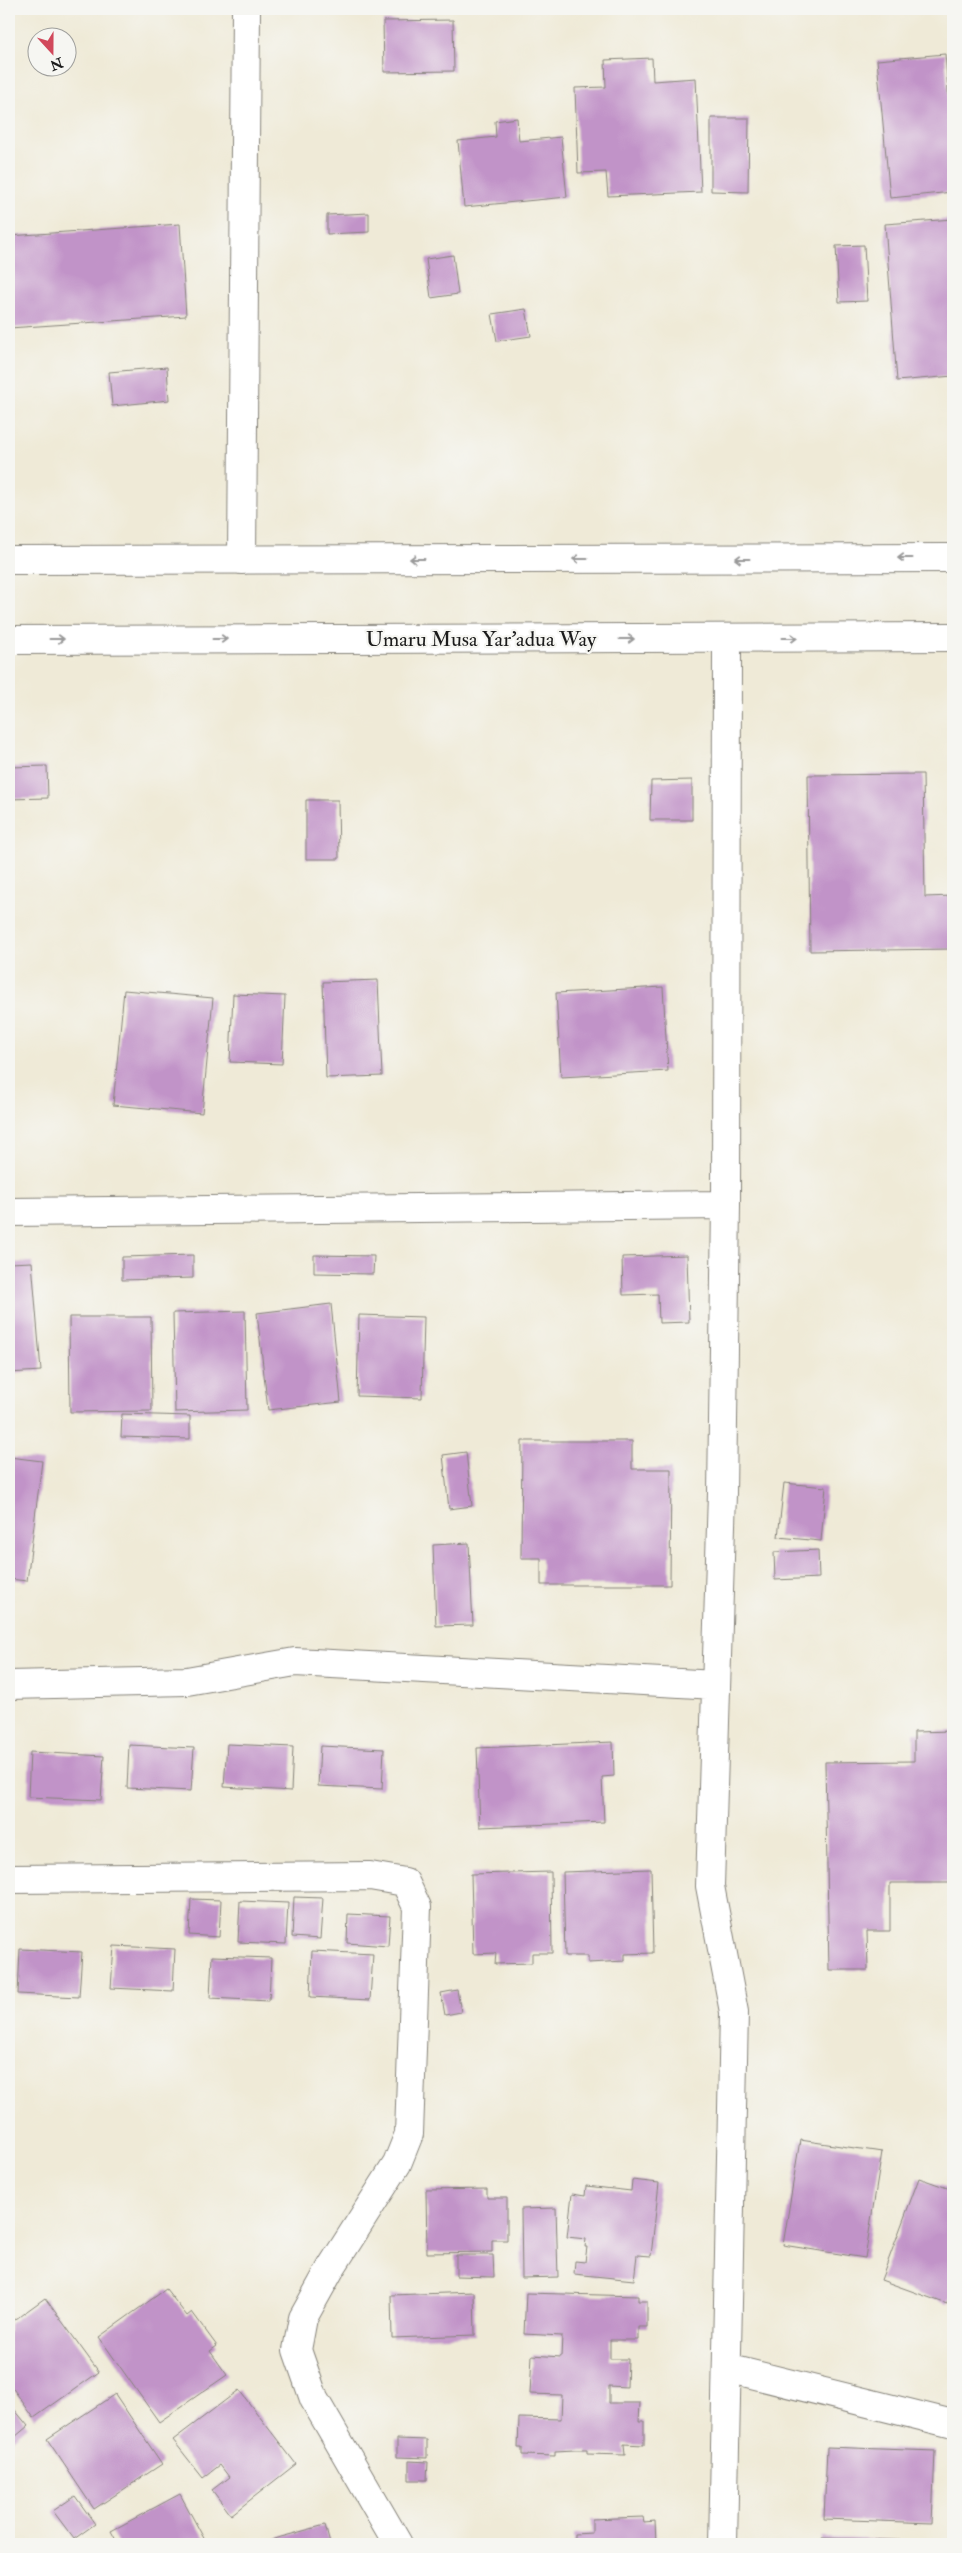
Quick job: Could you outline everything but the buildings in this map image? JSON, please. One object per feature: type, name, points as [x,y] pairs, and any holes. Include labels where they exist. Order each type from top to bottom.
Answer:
[{"type":"street","points":[[242,560],[246,9]]},
{"type":"street","points":[[9,560],[953,558]]},
{"type":"street","name":"Umaru Musa Yar'adua Way","points":[[9,640],[953,637]]},
{"type":"street","points":[[723,2544],[734,2012],[710,1886],[722,1493],[726,1205],[728,639]]},
{"type":"street","points":[[9,1212],[726,1205]]},
{"type":"street","points":[[9,1685],[187,1680],[295,1662],[716,1685]]},
{"type":"street","points":[[9,1879],[370,1876],[405,1882],[416,1907],[409,2134],[397,2164],[332,2266],[303,2318],[298,2350],[314,2399],[398,2544]]},
{"type":"street","points":[[727,2368],[953,2424]]}]
